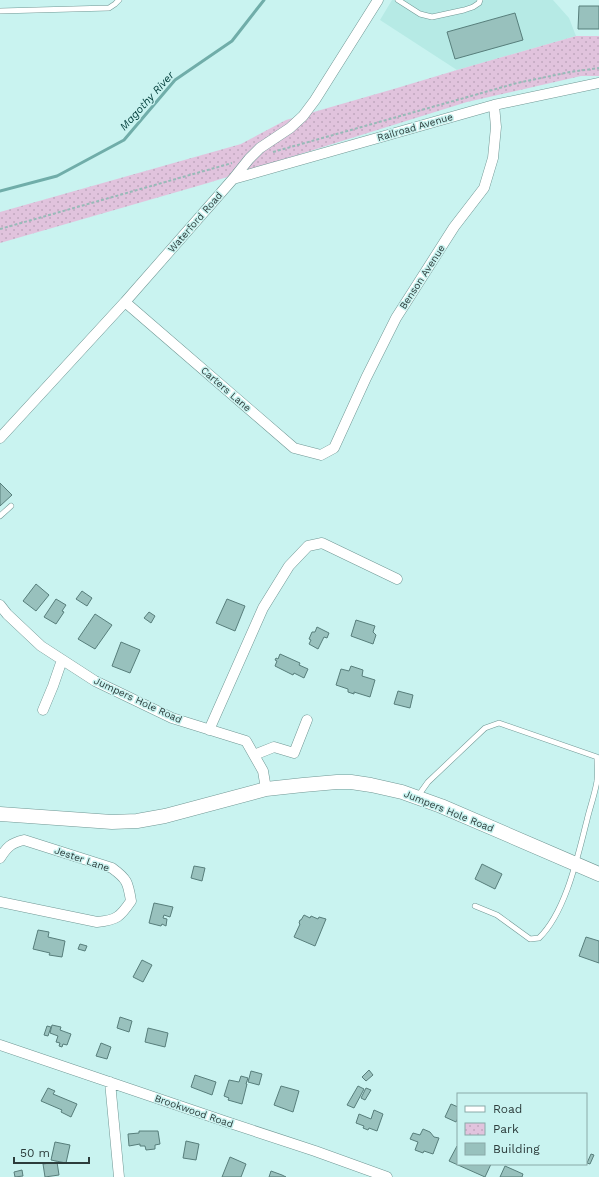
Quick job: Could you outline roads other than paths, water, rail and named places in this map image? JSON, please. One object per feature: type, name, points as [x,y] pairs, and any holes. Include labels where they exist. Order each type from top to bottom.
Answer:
[{"type":"main road","name":"Jumpers Hole Road","points":[[0,814],[112,822],[137,820],[165,816],[266,789],[303,784],[352,782],[402,792],[417,797],[599,874]]},
{"type":"street","name":"Waterford Road","points":[[0,438],[125,302],[249,159],[260,148],[290,128],[302,116],[315,100],[378,0]]},
{"type":"street","name":"Railroad Avenue","points":[[233,179],[494,105],[599,83]]},
{"type":"street","name":"Benson Avenue","points":[[334,448],[366,378],[396,318],[454,227],[484,188],[493,158],[496,127],[494,105]]},
{"type":"street","name":"Carters Lane","points":[[125,302],[294,448],[321,455],[334,448]]},
{"type":"street","points":[[209,730],[263,608],[289,566],[308,546],[322,543],[397,579]]},
{"type":"street","name":"Jumpers Hole Road","points":[[0,605],[7,614],[41,646],[95,681],[172,718],[246,741],[263,771],[266,789]]},
{"type":"street","points":[[43,710],[62,660]]},
{"type":"street","points":[[254,755],[274,747],[294,753],[307,720]]},
{"type":"street","name":"Jester Lane","points":[[0,858],[6,848],[14,842],[24,840],[112,868],[122,876],[128,887],[131,901],[123,913],[112,921],[97,922],[0,902]]},
{"type":"street","name":"Brookwood Road","points":[[0,1045],[315,1151],[387,1177]]},
{"type":"street","points":[[110,1082],[119,1177]]},
{"type":"lane","points":[[0,11],[109,8],[119,0]]},
{"type":"lane","points":[[398,0],[420,14],[432,17],[469,9],[479,3],[480,0]]},
{"type":"lane","points":[[0,516],[11,506]]},
{"type":"lane","points":[[417,797],[428,782],[485,728],[499,723],[597,757],[597,781],[576,864],[564,897],[552,923],[539,938],[530,939],[497,915],[475,906]]},
{"type":"waterway","name":"Magothy River","points":[[0,191],[57,176],[124,140],[175,80],[232,41],[264,0]]}]
